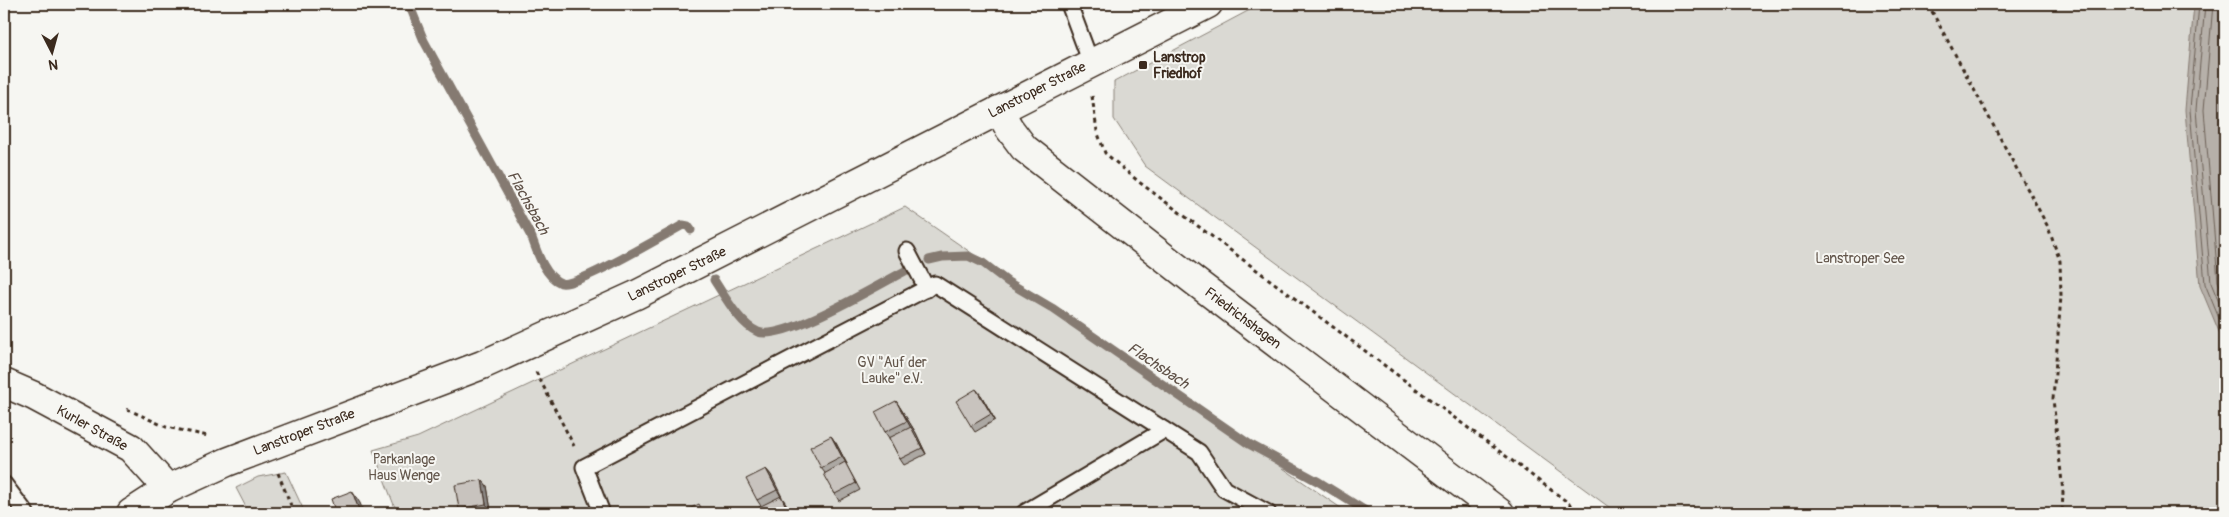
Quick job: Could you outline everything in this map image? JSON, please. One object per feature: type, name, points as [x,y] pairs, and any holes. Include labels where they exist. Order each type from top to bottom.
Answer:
[{"type":"main road","name":"Lanstroper Straße","points":[[131,513],[168,490],[268,445],[482,364],[636,295],[1208,4]]},
{"type":"main road","name":"Friedrichshagen","points":[[999,110],[1009,128],[1024,148],[1192,280],[1500,513]]},
{"type":"main road","name":"Kurler Straße","points":[[4,383],[34,396],[131,448],[168,490]]},
{"type":"lane","points":[[1069,4],[1091,63]]},
{"type":"lane","points":[[907,251],[926,288]]},
{"type":"lane","points":[[602,513],[584,467],[935,284],[1199,452],[1224,489],[1268,513]]},
{"type":"lane","points":[[1024,513],[1164,430]]},
{"type":"lane","points":[[4,484],[26,513]]},
{"type":"path","points":[[1928,4],[2048,226],[2060,261],[2060,296],[2053,400],[2063,492],[2062,513]]},
{"type":"path","points":[[1091,63],[1096,131],[1105,153],[1139,182],[1582,513]]},
{"type":"path","points":[[523,346],[584,467]]},
{"type":"path","points":[[122,407],[166,427],[207,436],[216,433]]},
{"type":"path","points":[[268,445],[294,513]]},
{"type":"green space","name":"Lanstroper See","points":[[1261,4],[2225,4],[2225,513],[1617,513],[1145,166],[1114,119],[1114,82]]},
{"type":"green space","name":"GV \"Auf der Lauke\" e.V.","points":[[905,207],[1348,513],[397,513],[373,450],[418,437]]},
{"type":"green space","points":[[286,472],[305,513],[249,513],[236,488],[258,477]]},
{"type":"water","points":[[2194,4],[2225,4],[2225,346],[2200,286],[2185,110]]},
{"type":"building","points":[[976,389],[991,414],[971,426],[956,401]]},
{"type":"building","points":[[896,401],[907,421],[885,432],[875,412]]},
{"type":"building","points":[[911,427],[922,448],[900,459],[889,438]]},
{"type":"building","points":[[831,436],[842,457],[821,468],[810,447]]},
{"type":"building","points":[[845,462],[856,483],[835,494],[824,474]]},
{"type":"building","points":[[766,469],[777,490],[757,500],[746,479]]},
{"type":"building","points":[[482,480],[486,504],[459,509],[455,485]]},
{"type":"building","points":[[352,491],[360,513],[320,513],[334,508],[331,499]]},
{"type":"building","points":[[781,496],[789,513],[762,513],[759,507]]},
{"type":"building","points":[[699,504],[704,513],[681,513]]},
{"type":"waterway","name":"Flachsbach","points":[[409,4],[424,41],[532,238],[542,264],[555,280],[561,283],[584,277],[620,260],[683,225],[688,226],[691,230]]},
{"type":"waterway","name":"Flachsbach","points":[[929,260],[942,257],[968,256],[983,263],[1008,282],[1052,308],[1249,444],[1319,482],[1369,513]]},
{"type":"waterway","name":"Flachsbach","points":[[714,280],[733,309],[745,323],[758,332],[770,333],[788,329],[808,321],[905,271]]},
{"type":"place","name":"Lanstrop Friedhof","points":[[1143,65]]},
{"type":"park label","name":"Parkanlage Haus Wenge","points":[[404,468]]}]
